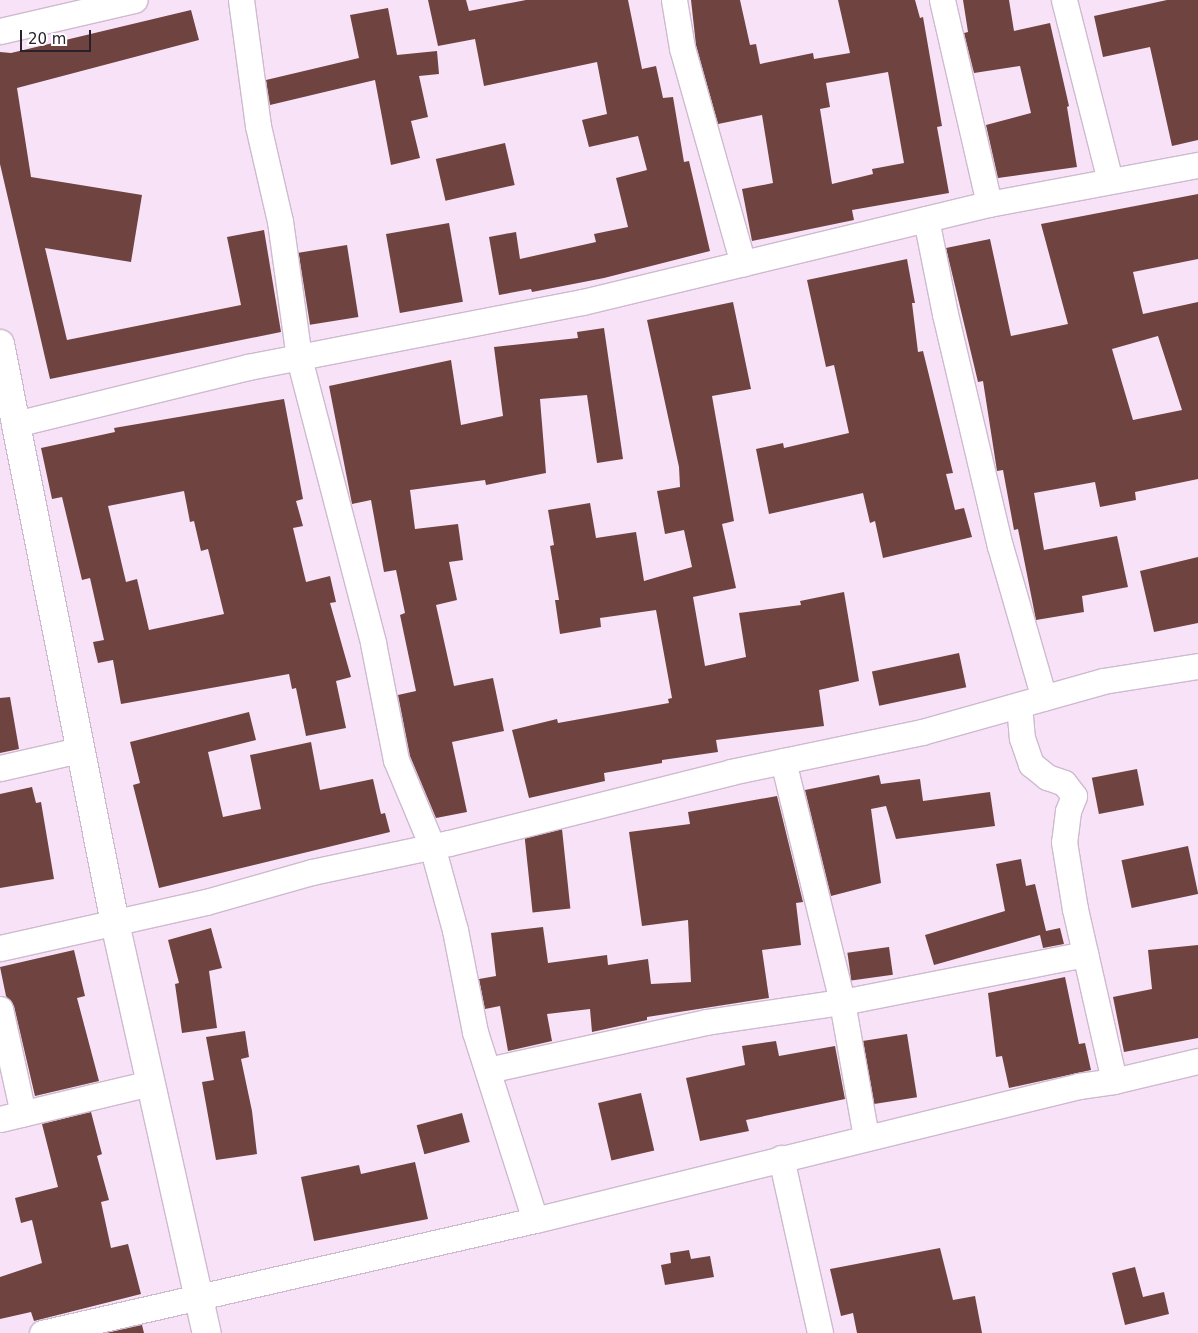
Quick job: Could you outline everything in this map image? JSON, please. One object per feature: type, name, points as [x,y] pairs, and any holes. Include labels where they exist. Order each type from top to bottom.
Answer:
[{"type":"street","points":[[0,31],[134,0]]},
{"type":"street","points":[[241,0],[258,126],[280,221],[299,358],[373,643],[396,760],[432,846],[455,930],[475,1032],[535,1220]]},
{"type":"street","points":[[674,0],[682,48],[743,264]]},
{"type":"street","points":[[942,0],[989,204]]},
{"type":"street","points":[[1064,0],[1110,180]]},
{"type":"street","points":[[16,424],[299,358],[583,302],[989,204],[1198,165]]},
{"type":"street","points":[[926,219],[945,314],[1000,546],[1044,698]]},
{"type":"street","points":[[0,344],[79,750],[115,923],[208,1333]]},
{"type":"street","points":[[0,948],[206,902],[312,872],[432,846],[783,761],[922,732],[1103,681],[1198,666]]},
{"type":"street","points":[[1019,705],[1022,738],[1031,764],[1048,777],[1064,783],[1074,796],[1068,811],[1064,842],[1085,954],[1114,1081]]},
{"type":"street","points":[[0,768],[79,750]]},
{"type":"street","points":[[783,761],[842,1002],[866,1137]]},
{"type":"street","points":[[488,1070],[706,1022],[842,1002],[1085,954]]},
{"type":"street","points":[[0,1009],[12,1116],[150,1083]]},
{"type":"street","points":[[42,1333],[535,1220],[1079,1086],[1114,1081],[1198,1061]]},
{"type":"street","points":[[781,1158],[820,1333]]},
{"type":"building","points":[[428,0],[466,0],[469,11],[526,0],[628,0],[642,69],[656,66],[663,98],[673,97],[684,162],[689,161],[710,251],[604,278],[532,292],[531,289],[499,295],[489,237],[516,232],[520,259],[596,242],[594,234],[628,227],[616,178],[647,170],[638,136],[589,147],[582,120],[607,114],[597,62],[484,86],[475,39],[438,46]]},
{"type":"building","points":[[691,0],[740,0],[750,45],[756,44],[760,64],[813,53],[814,59],[850,53],[838,0],[915,0],[920,18],[923,17],[942,126],[937,127],[949,193],[852,210],[854,220],[752,241],[742,189],[773,183],[762,115],[718,124],[696,45]],"holes":[[[888,72],[904,163],[872,169],[873,174],[832,184],[820,109],[830,107],[826,83]]]},
{"type":"building","points":[[963,0],[1009,0],[1014,31],[1050,23],[1069,106],[1067,107],[1077,167],[998,178],[986,125],[1031,113],[1020,66],[974,73],[964,33],[968,32]]},
{"type":"building","points":[[1167,0],[1198,0],[1198,140],[1172,146],[1150,47],[1103,57],[1094,16]]},
{"type":"building","points":[[388,8],[397,55],[437,51],[439,74],[419,76],[428,117],[411,121],[420,158],[391,165],[375,80],[270,105],[266,80],[359,58],[350,15]]},
{"type":"building","points":[[191,10],[199,40],[17,88],[31,177],[142,195],[131,262],[45,248],[67,340],[241,305],[227,237],[264,230],[281,332],[50,379],[0,164],[0,52],[11,53]]},
{"type":"building","points":[[505,143],[515,185],[445,201],[436,159]]},
{"type":"building","points":[[1198,194],[1198,259],[1133,272],[1143,314],[1198,302],[1198,479],[1135,492],[1136,500],[1100,507],[1095,482],[1034,493],[1044,550],[1117,536],[1128,587],[1082,596],[1084,612],[1036,620],[1018,529],[1014,530],[1003,470],[997,471],[983,381],[978,382],[946,248],[990,239],[1011,336],[1068,324],[1041,224]],"holes":[[[1158,336],[1182,410],[1133,420],[1112,349]]]},
{"type":"building","points":[[449,223],[463,302],[400,313],[386,234]]},
{"type":"building","points":[[347,245],[358,317],[310,325],[299,253]]},
{"type":"building","points":[[907,259],[915,303],[912,303],[918,352],[923,351],[953,473],[946,474],[955,510],[964,508],[972,537],[883,558],[875,521],[870,523],[863,493],[769,514],[756,449],[783,443],[784,448],[849,433],[834,365],[826,367],[807,280]]},
{"type":"building","points":[[733,302],[751,389],[712,396],[734,521],[722,524],[736,588],[693,597],[705,666],[746,657],[739,613],[801,605],[800,601],[844,592],[859,681],[819,690],[824,726],[716,740],[718,752],[662,760],[662,763],[604,773],[605,781],[529,798],[512,730],[557,719],[558,723],[669,703],[668,699],[672,698],[656,610],[600,618],[601,627],[560,634],[555,600],[559,600],[550,546],[554,545],[548,510],[590,503],[596,538],[636,532],[644,581],[692,567],[684,530],[665,534],[657,491],[680,487],[679,467],[647,320]]},
{"type":"building","points":[[604,328],[623,459],[597,463],[587,395],[540,399],[546,473],[486,485],[485,480],[410,490],[415,529],[458,524],[463,560],[449,562],[457,600],[436,605],[454,686],[493,678],[504,731],[452,742],[467,812],[436,818],[410,756],[398,695],[416,691],[400,615],[405,613],[396,570],[384,572],[371,500],[352,504],[329,386],[451,360],[461,425],[503,416],[494,347],[578,338],[577,332]]},
{"type":"building","points":[[284,399],[303,499],[296,501],[303,526],[293,528],[306,582],[330,576],[336,602],[330,603],[351,677],[336,681],[346,728],[306,736],[296,688],[292,689],[289,674],[121,704],[113,660],[98,663],[93,642],[104,640],[90,578],[82,580],[62,497],[52,499],[41,448],[115,432],[114,428]],"holes":[[[184,491],[190,522],[194,521],[201,551],[208,549],[224,614],[149,630],[137,579],[126,582],[108,506]]]},
{"type":"building","points":[[1198,557],[1198,623],[1154,632],[1140,571]]},
{"type":"building","points":[[959,653],[966,687],[879,706],[872,672]]},
{"type":"building","points":[[10,697],[19,749],[0,753],[0,698]]},
{"type":"building","points":[[249,712],[256,740],[208,752],[223,817],[261,809],[250,755],[311,742],[320,790],[373,779],[381,814],[385,813],[390,832],[159,888],[133,785],[140,783],[130,742]]},
{"type":"building","points":[[1137,769],[1144,805],[1099,814],[1092,778]]},
{"type":"building","points":[[879,775],[881,784],[920,779],[923,801],[990,792],[995,826],[896,839],[886,806],[871,809],[881,883],[831,896],[805,790]]},
{"type":"building","points":[[32,787],[36,803],[41,802],[54,879],[0,888],[0,794]]},
{"type":"building","points":[[777,796],[803,902],[796,903],[801,945],[762,950],[769,998],[647,1017],[647,1020],[592,1032],[590,1009],[547,1014],[552,1041],[508,1051],[500,1006],[485,1009],[479,979],[496,976],[491,933],[543,927],[548,963],[607,955],[608,965],[648,959],[651,984],[691,982],[688,920],[642,926],[629,832],[690,824],[688,812]]},
{"type":"building","points":[[562,829],[570,909],[533,913],[524,833]]},
{"type":"building","points":[[1188,846],[1198,894],[1132,908],[1121,860]]},
{"type":"building","points":[[1021,859],[1026,886],[1035,884],[1046,931],[1060,928],[1064,944],[1043,948],[1040,935],[934,965],[925,935],[1005,911],[996,864]]},
{"type":"building","points":[[211,928],[222,968],[209,971],[217,1028],[182,1033],[175,984],[179,983],[168,940]]},
{"type":"building","points":[[1198,945],[1198,1038],[1124,1052],[1113,997],[1152,989],[1148,950]]},
{"type":"building","points":[[889,947],[893,975],[851,981],[847,953]]},
{"type":"building","points":[[74,950],[85,996],[77,998],[99,1081],[35,1096],[14,1006],[6,996],[0,967]]},
{"type":"building","points":[[1065,977],[1079,1044],[1085,1043],[1091,1070],[1009,1088],[1002,1056],[996,1057],[988,993]]},
{"type":"building","points":[[245,1031],[249,1057],[241,1059],[252,1111],[257,1154],[216,1160],[202,1082],[214,1080],[206,1037]]},
{"type":"building","points":[[907,1034],[917,1097],[873,1104],[863,1041]]},
{"type":"building","points":[[776,1041],[779,1056],[835,1046],[845,1099],[746,1120],[749,1131],[700,1141],[686,1078],[745,1065],[742,1046]]},
{"type":"building","points":[[641,1093],[654,1150],[611,1160],[598,1103]]},
{"type":"building","points":[[91,1112],[102,1154],[97,1156],[109,1200],[101,1202],[111,1248],[128,1244],[141,1294],[34,1321],[31,1312],[0,1319],[0,1277],[42,1263],[32,1220],[21,1223],[15,1198],[58,1187],[42,1124]]},
{"type":"building","points":[[462,1113],[470,1142],[424,1154],[417,1125]]},
{"type":"building","points":[[415,1162],[428,1219],[314,1241],[301,1177],[359,1165],[361,1174]]},
{"type":"building","points":[[940,1248],[953,1300],[975,1296],[982,1333],[857,1333],[853,1313],[841,1316],[830,1269]]},
{"type":"building","points":[[689,1250],[691,1259],[710,1256],[714,1277],[665,1285],[661,1265],[671,1263],[670,1253]]},
{"type":"building","points":[[1135,1267],[1143,1297],[1164,1292],[1169,1314],[1125,1325],[1112,1273]]},
{"type":"building","points":[[142,1325],[144,1333],[106,1333]]}]
